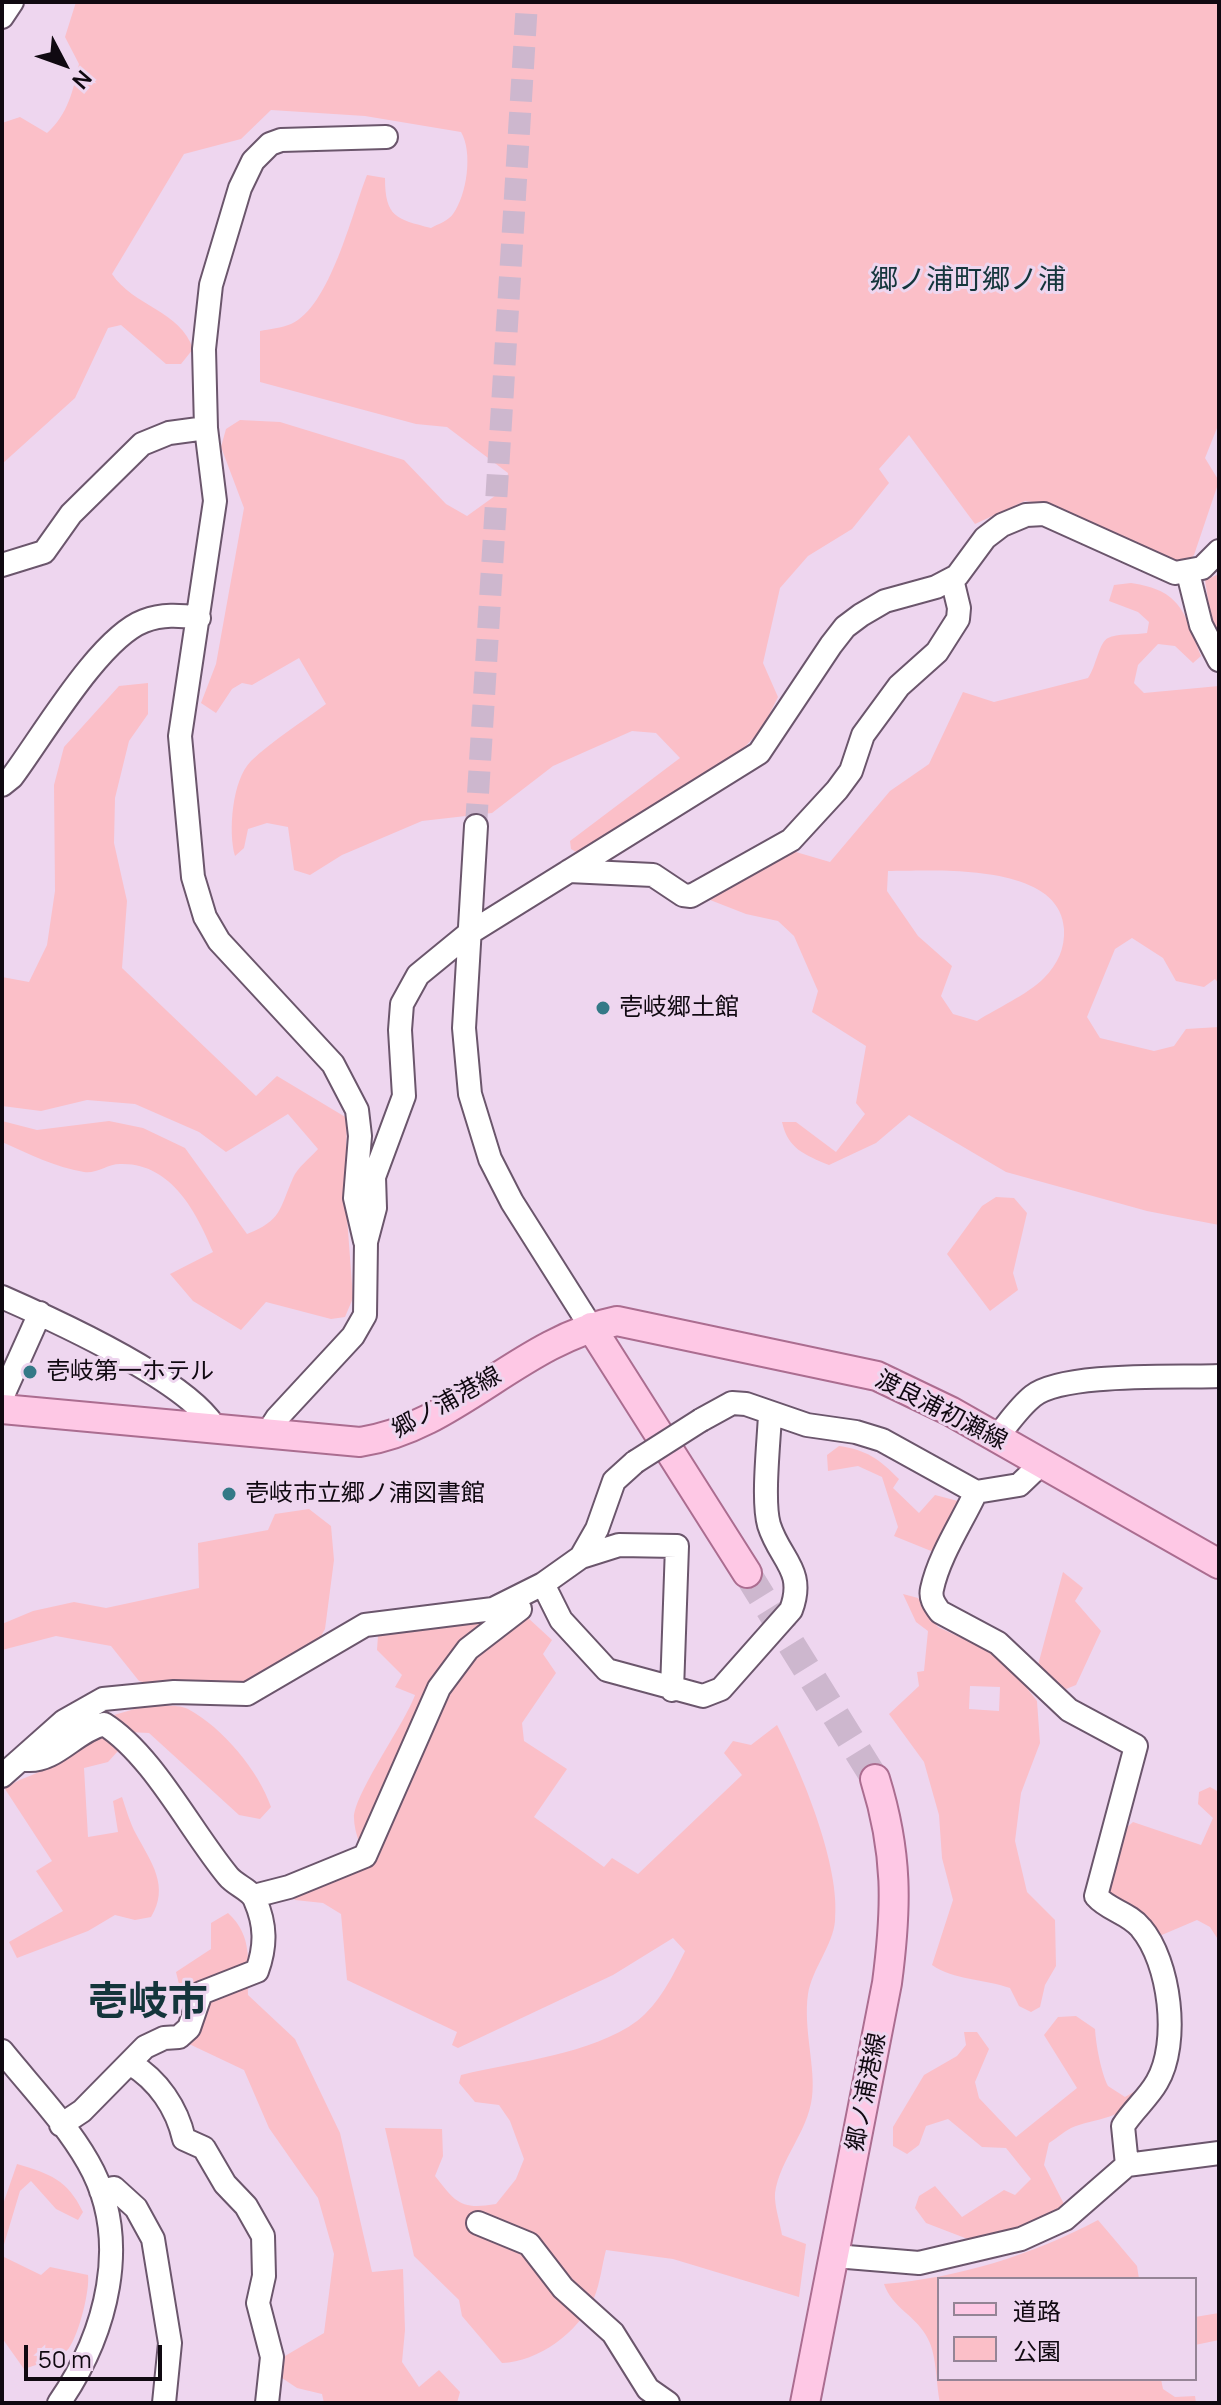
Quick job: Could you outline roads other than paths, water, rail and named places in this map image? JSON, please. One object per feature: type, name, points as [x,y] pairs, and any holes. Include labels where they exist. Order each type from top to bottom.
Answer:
[{"type":"main road","name":"渡良浦初瀬線","points":[[591,1327],[617,1321],[854,1370],[906,1388],[1219,1564]]},
{"type":"main road","name":"郷ノ浦港線","points":[[2,1408],[360,1442],[402,1434],[547,1344],[591,1327]]},
{"type":"main road","points":[[591,1327],[747,1573]]},
{"type":"main road","name":"郷ノ浦港線","points":[[805,2403],[893,1935],[890,1829],[875,1779]]},
{"type":"street","points":[[2,17],[12,2]]},
{"type":"street","points":[[366,1242],[355,1198],[360,1136],[357,1110],[347,1088],[333,1064],[219,941],[198,898],[186,816],[180,736],[215,501],[206,428],[204,349],[211,285],[240,188],[253,161],[270,144],[281,140],[386,137]]},
{"type":"street","points":[[2,565],[32,559],[44,552],[71,514],[142,444],[169,433],[206,428]]},
{"type":"street","points":[[266,1435],[277,1418],[361,1326],[365,1315],[366,1242],[375,1208],[374,1177],[404,1096],[400,1030],[402,1004],[418,975],[468,934],[759,753],[831,645],[853,621],[885,601],[936,587],[952,579],[985,538],[1002,525],[1026,515],[1044,514],[1152,566],[1188,573],[1202,568],[1219,551]]},
{"type":"street","points":[[1188,573],[1209,646],[1219,660]]},
{"type":"street","points":[[569,871],[653,875],[683,895],[691,896],[791,840],[851,771],[863,735],[899,686],[937,652],[950,633],[959,608],[952,579]]},
{"type":"street","points":[[2,785],[12,777],[109,645],[143,621],[173,614],[199,618]]},
{"type":"street","points":[[476,826],[464,1028],[470,1094],[476,1122],[512,1202],[591,1327]]},
{"type":"street","points":[[2,1297],[40,1313],[134,1363],[208,1415],[216,1430]]},
{"type":"street","points":[[2,1408],[4,1393],[40,1313]]},
{"type":"street","points":[[996,1438],[1035,1394],[1053,1387],[1095,1380],[1219,1376]]},
{"type":"street","points":[[254,1896],[289,1887],[365,1856],[380,1830],[433,1701],[454,1664],[514,1611],[545,1592],[581,1557],[597,1529],[614,1481],[635,1462],[701,1420],[732,1403],[746,1404],[770,1414],[882,1440],[976,1492],[1019,1485],[1041,1464]]},
{"type":"street","points":[[545,1592],[607,1670],[703,1696],[721,1689],[791,1610],[797,1595],[792,1569],[768,1520],[770,1414]]},
{"type":"street","points":[[976,1492],[941,1566],[932,1590],[932,1600],[940,1612],[1005,1648],[1045,1691],[1069,1710],[1136,1746],[1096,1896],[1130,1917],[1143,1930],[1163,1978],[1169,2002],[1171,2032],[1169,2052],[1156,2083],[1123,2126],[1127,2165]]},
{"type":"street","points":[[581,1557],[619,1545],[677,1546],[672,1690]]},
{"type":"street","points":[[2,1776],[64,1721],[103,1699],[174,1692],[247,1694],[365,1625],[477,1613],[545,1592]]},
{"type":"street","points":[[23,1760],[42,1761],[93,1727],[104,1724],[143,1759],[227,1875],[254,1896],[267,1943],[257,1971],[201,1993],[189,2028],[179,2037],[154,2041],[82,2111],[61,2125]]},
{"type":"street","points":[[2,2051],[87,2161],[101,2191],[110,2261],[108,2290],[92,2346],[59,2403]]},
{"type":"street","points":[[131,2064],[154,2080],[181,2123],[184,2139],[204,2148],[225,2184],[246,2206],[263,2236],[264,2276],[258,2303],[272,2357],[267,2403]]},
{"type":"street","points":[[835,2256],[919,2263],[1021,2239],[1065,2219],[1127,2165],[1219,2153]]},
{"type":"street","points":[[101,2191],[114,2188],[136,2208],[153,2239],[170,2343],[164,2403]]},
{"type":"street","points":[[478,2223],[529,2244],[563,2288],[613,2333],[648,2389],[668,2403]]},
{"type":"tunnel","points":[[476,826],[527,2]]},
{"type":"tunnel","points":[[747,1573],[875,1779]]},
{"type":"place","name":"壱岐郷土館","points":[[603,1008]]},
{"type":"place","name":"壱岐第一ホテル","points":[[30,1372]]},
{"type":"place","name":"壱岐市立郷ノ浦図書館","points":[[229,1494]]},
{"type":"district","name":"郷ノ浦町郷ノ浦","points":[[968,281]]},
{"type":"district","name":"壱岐市","points":[[148,2004]]}]
